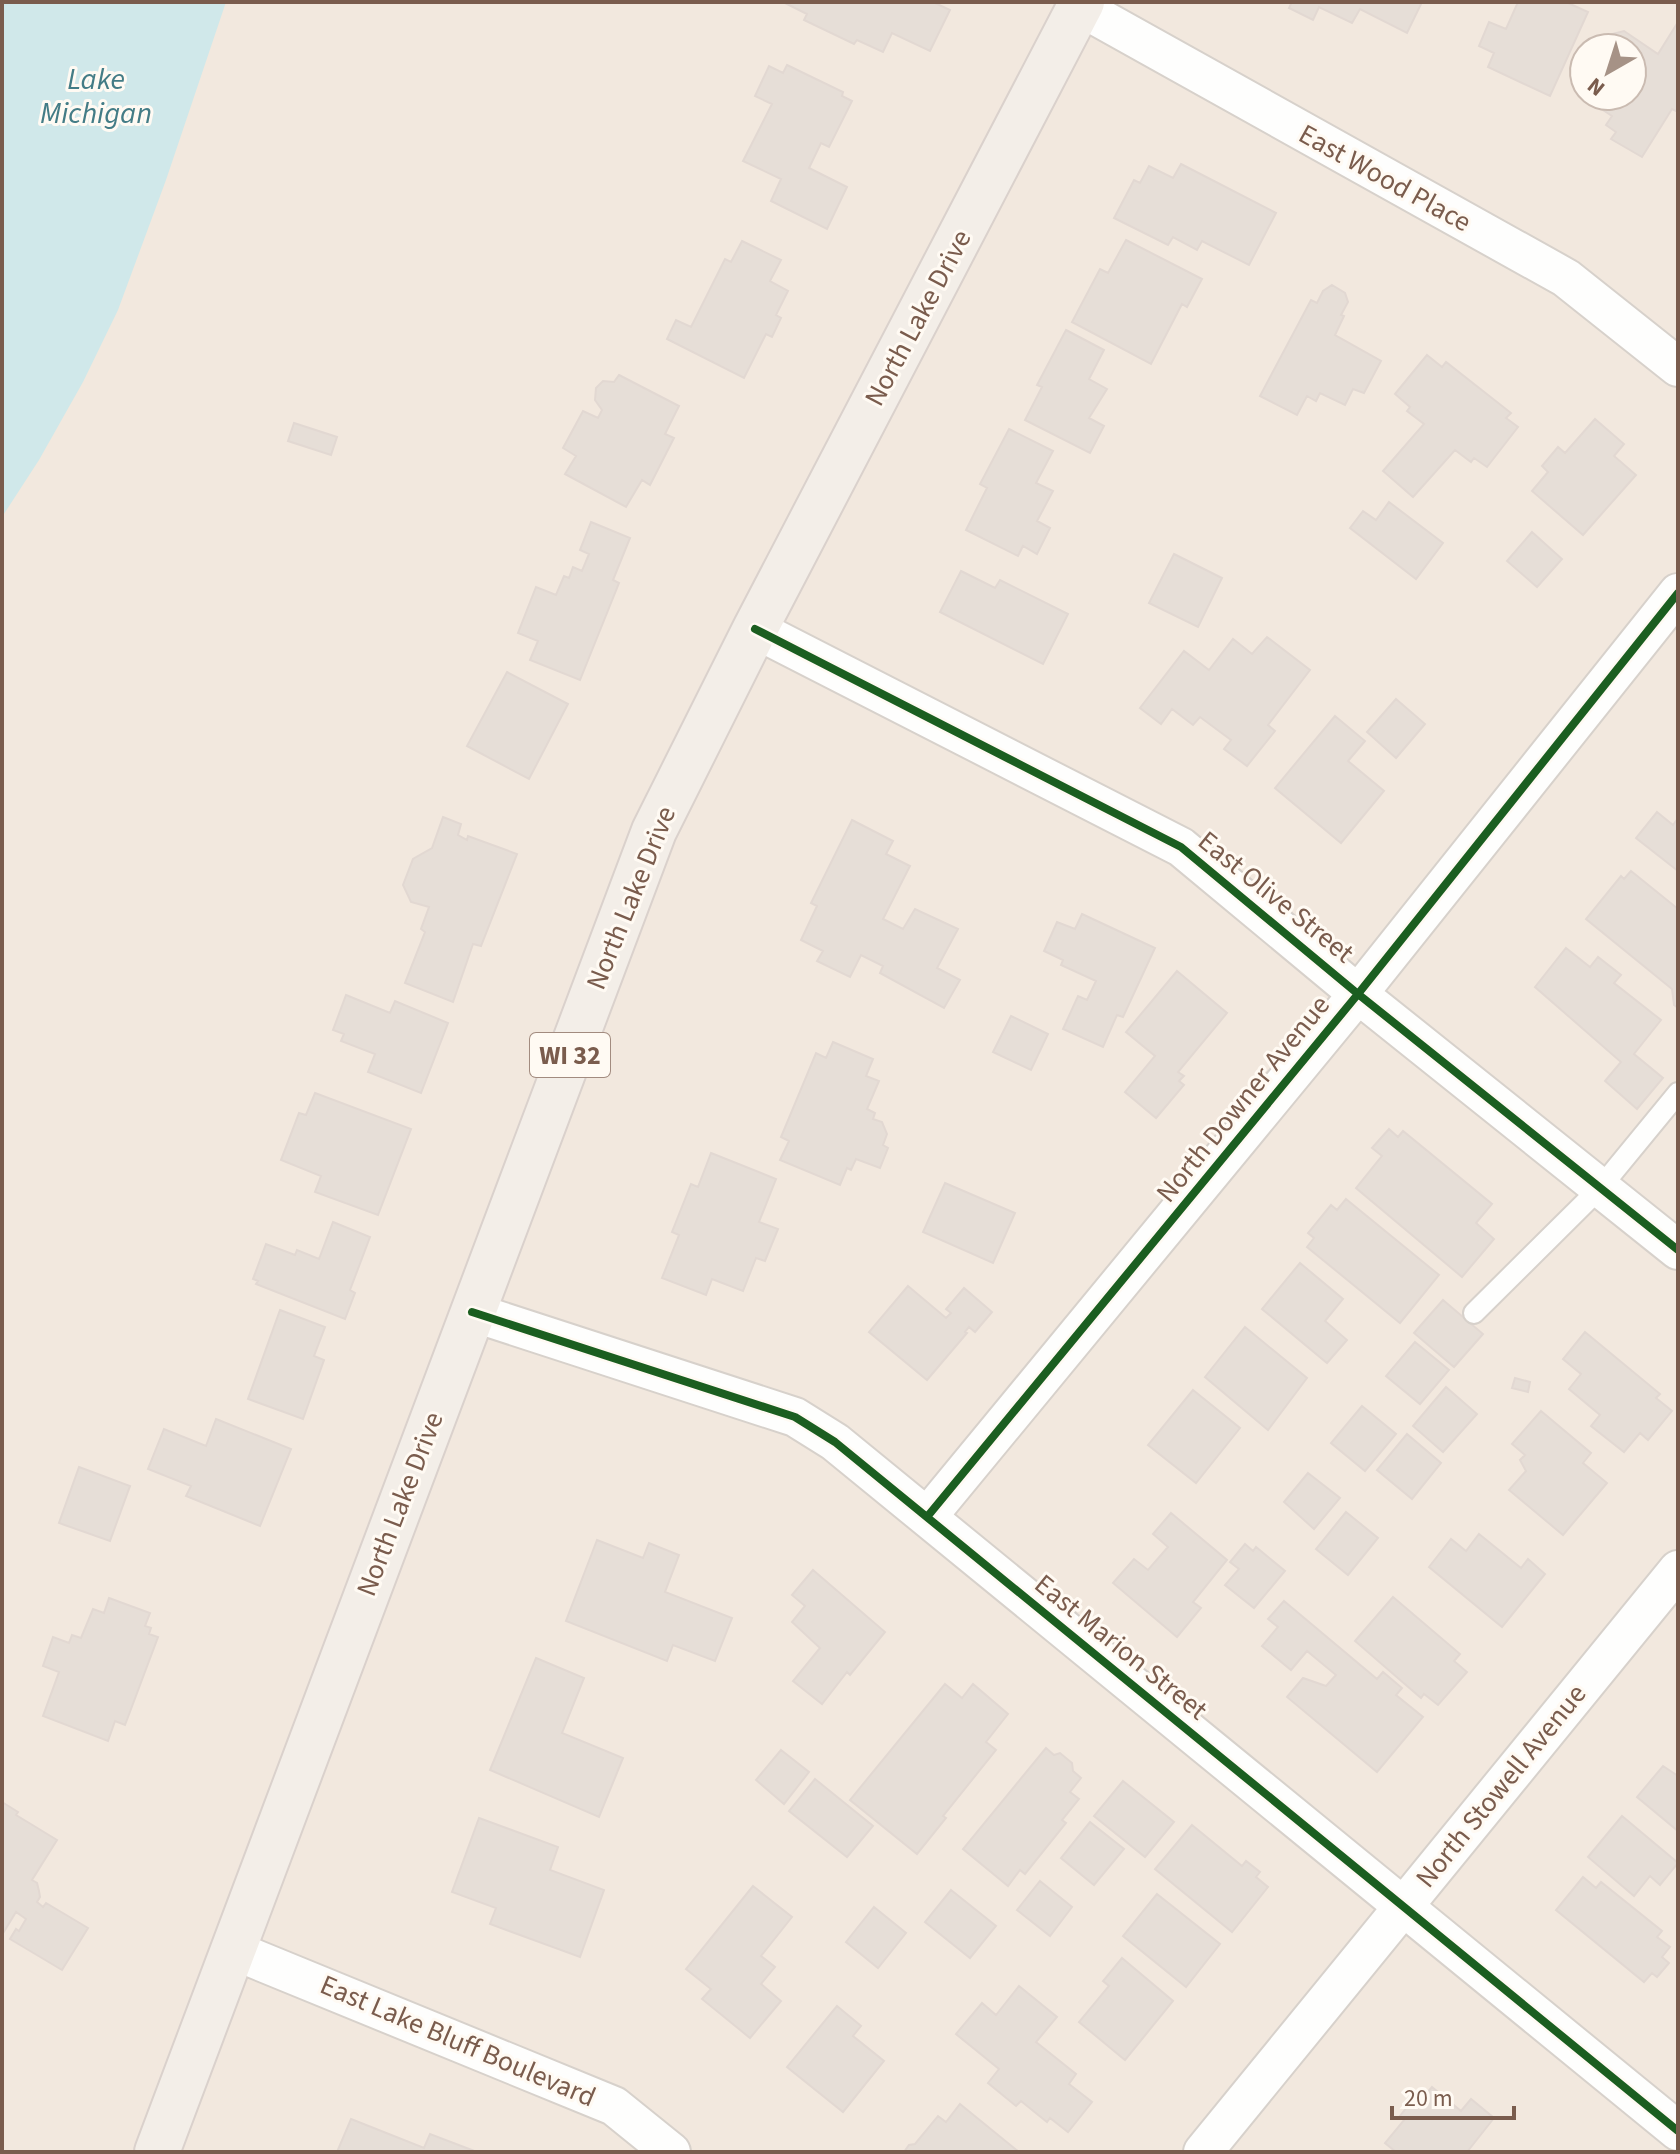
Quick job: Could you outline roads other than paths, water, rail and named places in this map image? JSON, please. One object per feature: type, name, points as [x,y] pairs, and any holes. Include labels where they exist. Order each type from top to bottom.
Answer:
[{"type":"main road","name":"North Lake Drive","points":[[157,2152],[654,831],[755,629],[1081,5]]},
{"type":"street","name":"East Wood Place","points":[[1081,5],[1566,278],[1678,367]]},
{"type":"street","name":"North Downer Avenue","points":[[927,1517],[1358,994],[1678,593]]},
{"type":"street","name":"East Olive Street","points":[[755,629],[827,663],[1181,847],[1358,994],[1678,1250]]},
{"type":"street","name":"East Marion Street","points":[[472,1312],[795,1417],[835,1442],[1678,2131]]},
{"type":"street","name":"North Stowell Avenue","points":[[1203,2152],[1678,1570]]},
{"type":"street","name":"East Lake Bluff Boulevard","points":[[233,1950],[614,2106],[671,2152]]},
{"type":"lane","points":[[1474,1313],[1600,1188],[1678,1093]]},
{"type":"water","name":"Lake Michigan","points":[[2,2],[226,2],[118,310],[83,382],[39,460],[2,517]]}]
